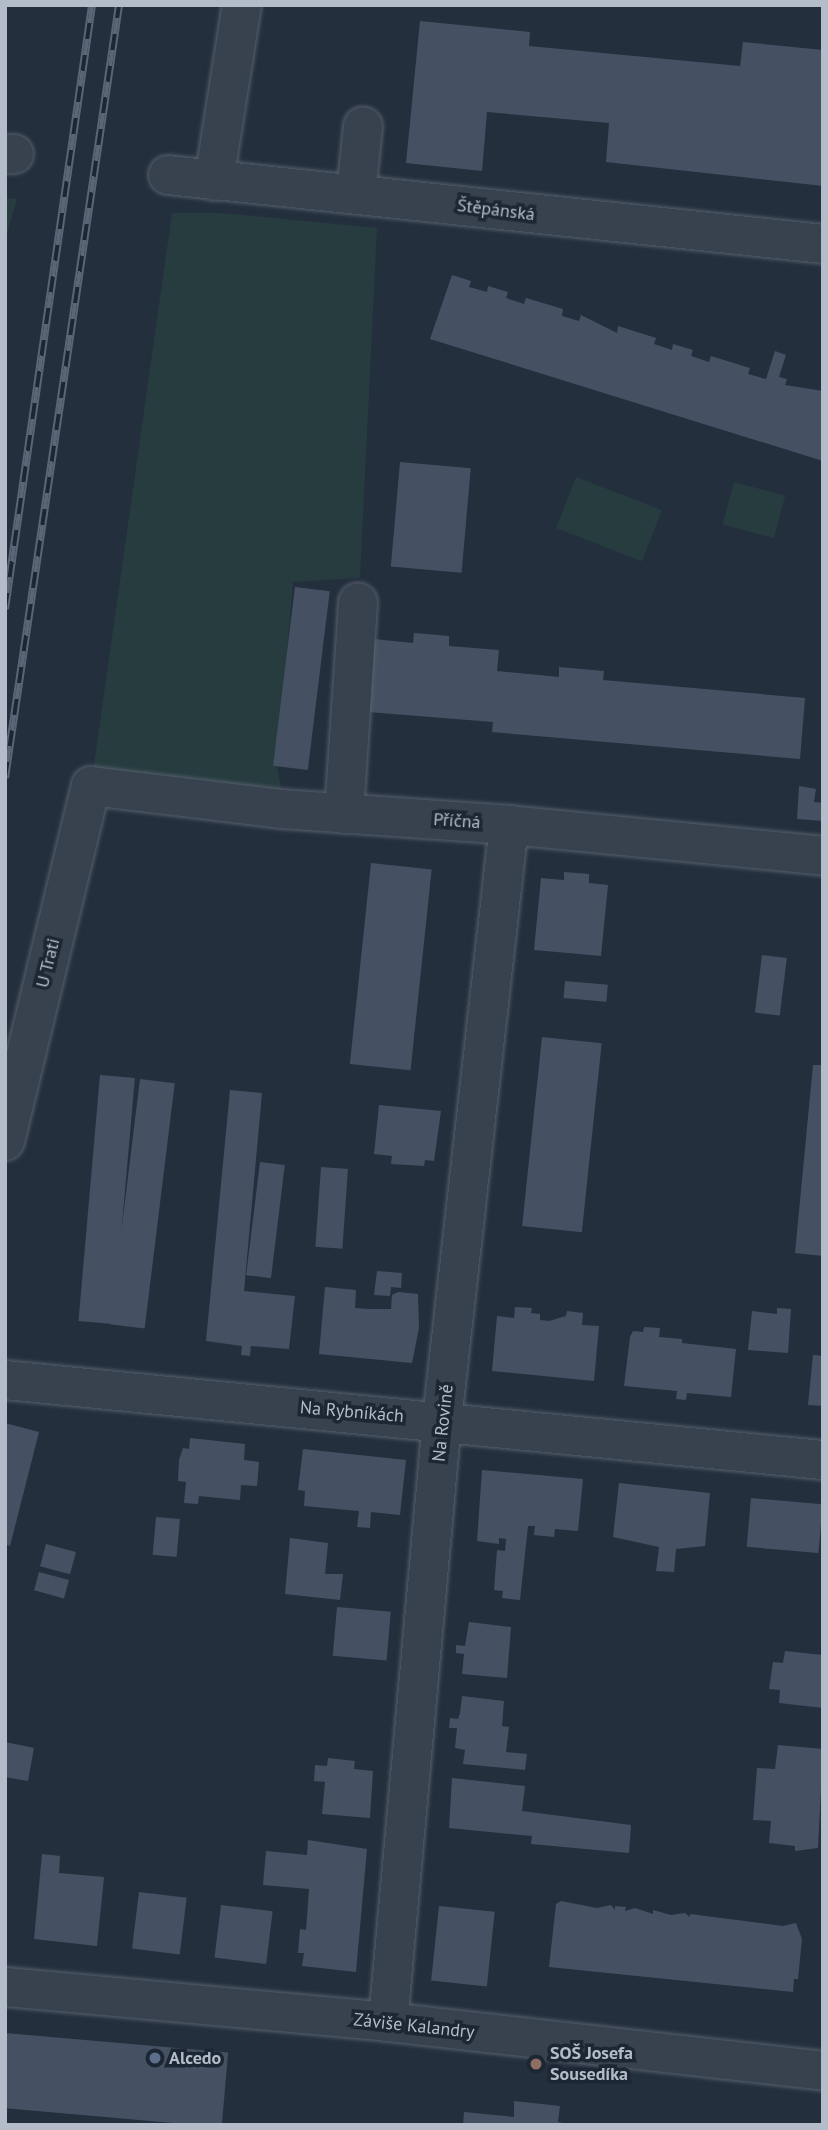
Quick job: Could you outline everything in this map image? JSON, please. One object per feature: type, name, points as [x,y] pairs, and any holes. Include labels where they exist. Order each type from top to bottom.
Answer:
[{"type":"street","points":[[214,181],[242,5]]},
{"type":"street","points":[[356,193],[363,126]]},
{"type":"street","name":"Štěpánská","points":[[169,175],[823,244]]},
{"type":"street","points":[[344,814],[358,602]]},
{"type":"street","name":"Příčná","points":[[91,786],[344,814],[509,825],[823,856]]},
{"type":"street","name":"U Trati","points":[[5,1141],[91,786]]},
{"type":"street","name":"Na Rovině","points":[[388,2022],[442,1420],[509,825]]},
{"type":"street","name":"Na Rybníkách","points":[[5,1380],[442,1420],[823,1460]]},
{"type":"street","name":"Záviše Kalandry","points":[[5,1987],[388,2022],[823,2071]]},
{"type":"green space","points":[[5,198],[17,199],[5,241]]},
{"type":"green space","points":[[172,213],[222,213],[377,228],[360,578],[293,582],[277,767],[285,809],[91,786]]},
{"type":"green space","points":[[576,477],[662,510],[642,561],[556,528]]},
{"type":"green space","points":[[734,482],[785,496],[774,538],[723,525]]},
{"type":"building","points":[[420,21],[530,32],[529,46],[740,66],[743,42],[823,50],[823,186],[606,162],[609,123],[487,112],[482,171],[406,163]]},
{"type":"building","points":[[452,275],[471,281],[469,287],[487,292],[488,286],[508,292],[506,298],[524,304],[526,298],[563,309],[562,316],[579,321],[581,315],[617,333],[618,326],[656,338],[654,344],[672,350],[673,344],[693,350],[691,356],[709,362],[711,356],[750,368],[748,374],[766,379],[775,351],[786,355],[779,377],[787,379],[785,385],[823,391],[823,461],[430,339]]},
{"type":"building","points":[[400,462],[471,468],[462,573],[391,567]]},
{"type":"building","points":[[295,587],[330,591],[308,770],[273,766]]},
{"type":"building","points":[[414,633],[449,636],[449,646],[499,650],[497,671],[559,677],[559,667],[604,671],[603,680],[805,698],[800,759],[492,732],[493,722],[368,712],[374,639],[413,643]]},
{"type":"building","points":[[799,786],[816,789],[814,802],[823,803],[823,821],[797,819]]},
{"type":"building","points":[[371,863],[432,869],[411,1070],[350,1064]]},
{"type":"building","points":[[564,872],[589,874],[589,883],[608,885],[601,956],[534,950],[541,878],[564,880]]},
{"type":"building","points":[[762,955],[787,958],[780,1016],[755,1013]]},
{"type":"building","points":[[565,981],[608,985],[606,1002],[564,998]]},
{"type":"building","points":[[542,1037],[602,1043],[582,1232],[522,1226]]},
{"type":"building","points":[[813,1065],[823,1065],[823,1256],[795,1253]]},
{"type":"building","points":[[100,1075],[135,1078],[113,1324],[78,1321]]},
{"type":"building","points":[[140,1079],[175,1083],[145,1328],[110,1324]]},
{"type":"building","points":[[230,1090],[262,1093],[244,1291],[295,1296],[289,1349],[251,1346],[250,1356],[241,1355],[242,1346],[206,1341]]},
{"type":"building","points":[[379,1105],[441,1111],[434,1161],[425,1160],[424,1166],[391,1164],[392,1156],[374,1154]]},
{"type":"building","points":[[260,1162],[285,1165],[271,1278],[246,1275]]},
{"type":"building","points":[[321,1167],[348,1169],[342,1249],[315,1247]]},
{"type":"building","points":[[377,1271],[402,1273],[401,1288],[391,1287],[390,1296],[374,1295]]},
{"type":"building","points":[[325,1287],[356,1290],[355,1308],[391,1309],[392,1295],[398,1292],[418,1294],[419,1328],[412,1363],[319,1354]]},
{"type":"building","points":[[515,1307],[532,1308],[531,1313],[540,1314],[540,1320],[549,1321],[566,1316],[567,1311],[583,1313],[582,1325],[599,1326],[594,1381],[492,1371],[497,1316],[514,1318]]},
{"type":"building","points":[[777,1308],[791,1309],[788,1353],[748,1350],[752,1311],[777,1314]]},
{"type":"building","points":[[644,1327],[660,1328],[659,1337],[682,1339],[682,1343],[736,1349],[731,1397],[687,1393],[686,1400],[676,1399],[677,1391],[624,1386],[630,1337],[633,1331],[643,1332]]},
{"type":"building","points":[[813,1355],[823,1356],[823,1406],[808,1405]]},
{"type":"building","points":[[5,1423],[39,1432],[10,1546],[5,1544]]},
{"type":"building","points":[[190,1438],[245,1444],[244,1460],[259,1462],[257,1486],[241,1485],[240,1500],[199,1496],[198,1504],[184,1503],[186,1482],[178,1481],[179,1460],[183,1448],[189,1449]]},
{"type":"building","points":[[303,1449],[406,1460],[400,1515],[371,1512],[370,1528],[357,1527],[359,1511],[304,1506],[305,1491],[298,1490]]},
{"type":"building","points":[[482,1470],[583,1479],[578,1531],[555,1529],[554,1537],[534,1535],[535,1526],[528,1526],[520,1600],[502,1598],[503,1591],[494,1590],[497,1550],[505,1551],[506,1539],[499,1538],[499,1544],[477,1541]]},
{"type":"building","points":[[619,1483],[710,1493],[705,1546],[676,1549],[674,1572],[656,1571],[659,1547],[613,1537]]},
{"type":"building","points":[[751,1498],[823,1504],[818,1553],[747,1547]]},
{"type":"building","points":[[156,1517],[180,1519],[177,1557],[153,1555]]},
{"type":"building","points":[[290,1538],[328,1543],[325,1574],[343,1574],[340,1600],[285,1594]]},
{"type":"building","points":[[46,1544],[76,1552],[70,1574],[40,1566]]},
{"type":"building","points":[[39,1572],[69,1580],[64,1598],[34,1590]]},
{"type":"building","points":[[337,1607],[391,1612],[387,1661],[333,1656]]},
{"type":"building","points":[[469,1622],[511,1627],[507,1678],[462,1674],[464,1654],[456,1653],[456,1645],[465,1646]]},
{"type":"building","points":[[785,1651],[823,1655],[823,1708],[779,1703],[780,1690],[769,1689],[773,1662],[783,1663]]},
{"type":"building","points":[[462,1696],[504,1701],[502,1726],[509,1727],[506,1752],[527,1754],[525,1770],[463,1764],[465,1750],[455,1748],[457,1728],[449,1728],[450,1718],[458,1719]]},
{"type":"building","points":[[5,1742],[34,1748],[28,1781],[5,1777]]},
{"type":"building","points":[[778,1745],[823,1749],[818,1848],[795,1851],[795,1846],[769,1843],[771,1821],[753,1820],[757,1768],[775,1769]]},
{"type":"building","points":[[328,1758],[355,1761],[354,1769],[373,1771],[370,1818],[322,1814],[325,1782],[314,1781],[315,1765],[327,1766]]},
{"type":"building","points":[[452,1778],[525,1786],[522,1811],[631,1825],[629,1853],[531,1844],[532,1836],[449,1828]]},
{"type":"building","points":[[308,1840],[367,1849],[356,1972],[302,1966],[304,1953],[298,1953],[300,1929],[306,1930],[309,1889],[263,1885],[266,1851],[307,1855]]},
{"type":"building","points":[[42,1854],[60,1856],[59,1873],[104,1877],[97,1946],[34,1939]]},
{"type":"building","points":[[139,1892],[187,1898],[180,1954],[132,1949]]},
{"type":"building","points":[[561,1901],[597,1908],[611,1905],[615,1910],[615,1906],[626,1907],[625,1911],[635,1908],[653,1914],[653,1910],[671,1915],[685,1913],[690,1917],[690,1914],[783,1926],[796,1923],[802,1939],[798,1979],[794,1979],[793,1992],[549,1967],[556,1904]]},
{"type":"building","points":[[221,1905],[273,1911],[266,1964],[215,1958]]},
{"type":"building","points":[[439,1906],[495,1912],[487,1986],[431,1981]]},
{"type":"building","points":[[5,2033],[228,2053],[222,2125],[5,2108]]},
{"type":"building","points":[[514,2101],[560,2106],[558,2122],[572,2125],[463,2125],[464,2112],[514,2117]]},
{"type":"railway","points":[[5,609],[92,5]]},
{"type":"railway","points":[[5,778],[119,5]]},
{"type":"place","name":"Alcedo","points":[[155,2058]]},
{"type":"place","name":"SOŠ Josefa Sousedíka","points":[[536,2064]]}]
